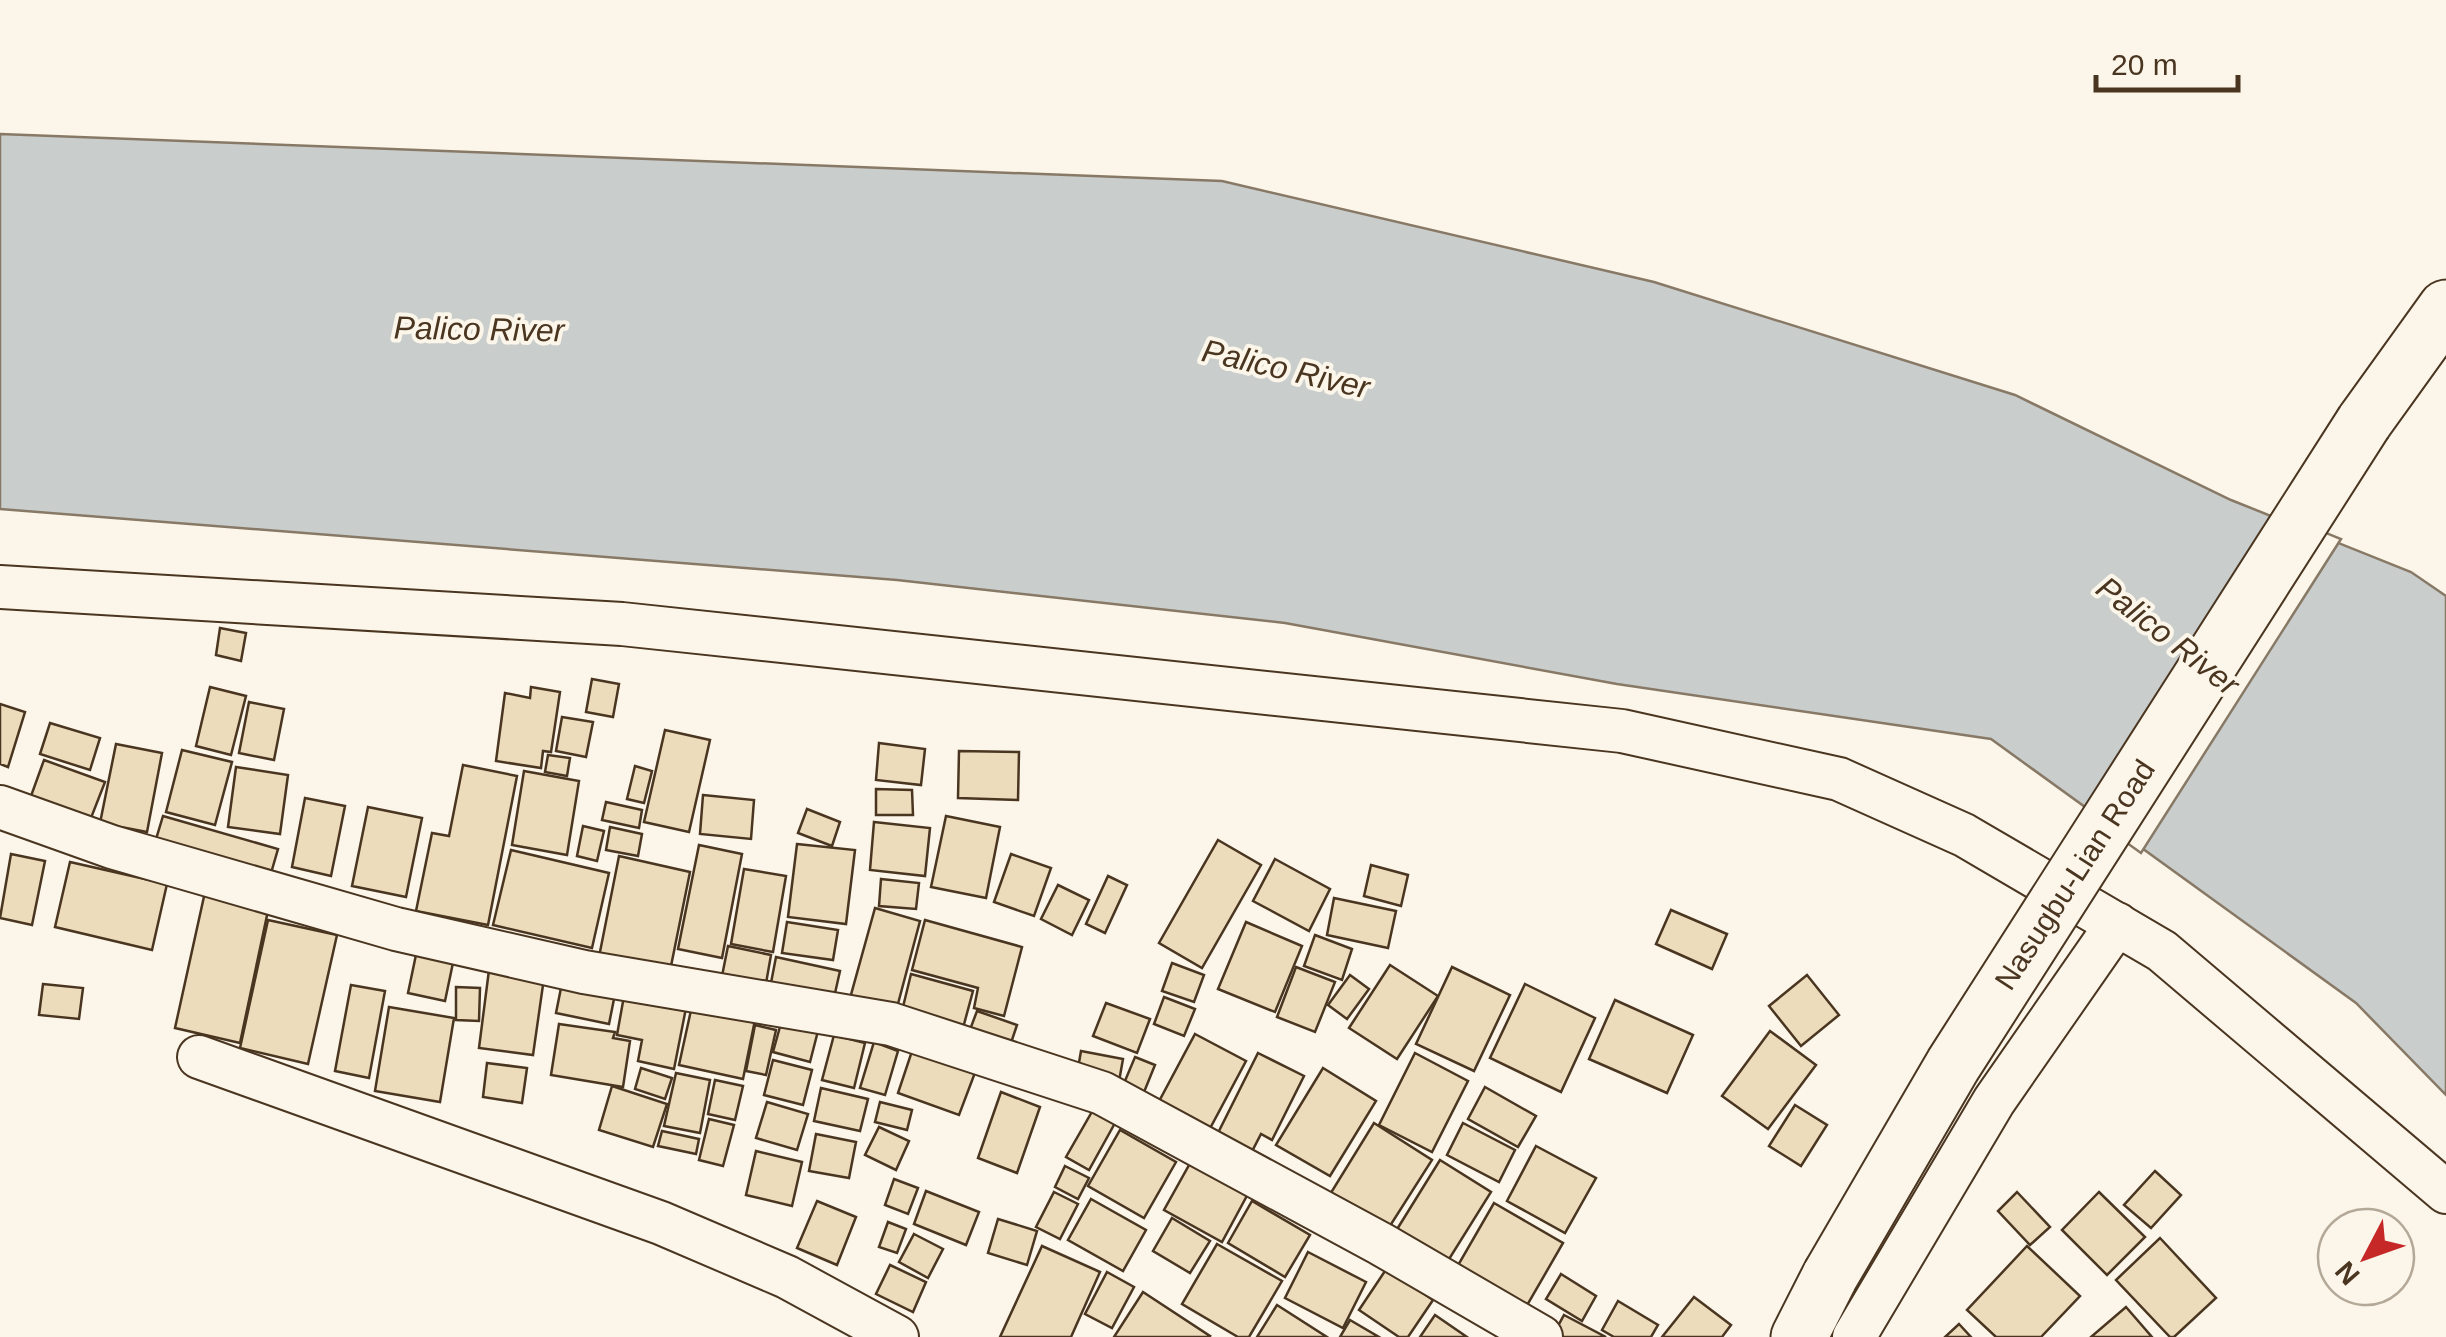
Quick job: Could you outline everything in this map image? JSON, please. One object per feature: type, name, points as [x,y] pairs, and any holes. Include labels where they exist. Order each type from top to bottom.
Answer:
[{"type":"main road","name":"Nasugbu-Lian Road","points":[[1799,1337],[1830,1276],[1953,1065],[2364,422],[2446,308]]},
{"type":"street","points":[[0,588],[622,624],[1622,731],[1838,779],[1964,835],[2162,951],[2446,1192]]},
{"type":"street","points":[[0,807],[146,858],[396,930],[584,972],[890,1024],[1102,1092],[1542,1337]]},
{"type":"street","points":[[1854,1337],[1994,1101],[2118,924]]},
{"type":"street","points":[[199,1058],[661,1223],[787,1276],[898,1337]]},
{"type":"water","name":"Palico River","points":[[0,134],[1222,181],[1654,282],[2015,395],[2231,500],[2411,572],[2446,596],[2446,1095],[2356,1003],[1991,739],[1617,684],[1285,623],[897,580],[0,509]]},
{"type":"pier","points":[[2275,512],[2341,539],[2141,853],[2084,812]]},
{"type":"building","points":[[220,628],[246,633],[241,661],[216,655]]},
{"type":"building","points":[[592,679],[619,684],[613,717],[586,712]]},
{"type":"building","points":[[210,687],[246,696],[231,755],[196,746]]},
{"type":"building","points":[[531,687],[560,692],[551,752],[543,751],[541,768],[496,761],[505,693],[530,698]]},
{"type":"building","points":[[249,702],[284,709],[274,760],[239,753]]},
{"type":"building","points":[[0,704],[25,712],[8,767],[0,764]]},
{"type":"building","points":[[562,717],[593,722],[586,757],[556,751]]},
{"type":"building","points":[[50,723],[100,738],[90,770],[40,754]]},
{"type":"building","points":[[665,730],[710,740],[689,832],[644,822]]},
{"type":"building","points":[[879,743],[925,749],[921,785],[876,780]]},
{"type":"building","points":[[116,744],[162,753],[147,832],[100,823]]},
{"type":"building","points":[[182,750],[232,762],[215,825],[166,812]]},
{"type":"building","points":[[959,751],[1019,752],[1018,800],[958,798]]},
{"type":"building","points":[[548,755],[570,758],[567,776],[545,772]]},
{"type":"building","points":[[44,760],[105,782],[91,818],[31,796]]},
{"type":"building","points":[[463,765],[517,776],[488,925],[416,911],[432,833],[449,836]]},
{"type":"building","points":[[635,766],[652,771],[644,803],[627,799]]},
{"type":"building","points":[[236,767],[288,775],[280,834],[228,827]]},
{"type":"building","points":[[524,771],[579,781],[567,855],[512,845]]},
{"type":"building","points":[[876,789],[912,790],[913,815],[876,815]]},
{"type":"building","points":[[703,795],[754,800],[751,839],[700,834]]},
{"type":"building","points":[[305,798],[345,806],[331,876],[292,867]]},
{"type":"building","points":[[606,802],[642,810],[639,828],[602,820]]},
{"type":"building","points":[[368,807],[422,818],[406,897],[352,886]]},
{"type":"building","points":[[807,809],[840,822],[832,846],[798,833]]},
{"type":"building","points":[[163,816],[278,849],[269,880],[154,846]]},
{"type":"building","points":[[946,816],[1000,827],[986,898],[931,887]]},
{"type":"building","points":[[874,822],[930,828],[925,876],[870,870]]},
{"type":"building","points":[[583,826],[604,831],[597,861],[577,856]]},
{"type":"building","points":[[610,827],[642,834],[638,856],[606,850]]},
{"type":"building","points":[[1218,840],[1261,865],[1202,968],[1159,943]]},
{"type":"building","points":[[797,844],[855,850],[846,924],[788,917]]},
{"type":"building","points":[[699,845],[742,854],[722,958],[678,949]]},
{"type":"building","points":[[511,850],[609,873],[592,948],[493,925]]},
{"type":"building","points":[[11,854],[45,861],[32,925],[0,918]]},
{"type":"building","points":[[1011,854],[1051,868],[1034,916],[994,902]]},
{"type":"building","points":[[619,856],[690,872],[670,971],[599,957]]},
{"type":"building","points":[[1275,859],[1330,889],[1309,931],[1253,901]]},
{"type":"building","points":[[70,862],[167,884],[152,950],[55,927]]},
{"type":"building","points":[[1371,865],[1408,875],[1401,906],[1364,896]]},
{"type":"building","points":[[744,869],[786,876],[773,952],[731,944]]},
{"type":"building","points":[[1108,876],[1127,885],[1105,933],[1086,924]]},
{"type":"building","points":[[881,879],[919,883],[916,909],[879,906]]},
{"type":"building","points":[[1058,885],[1089,900],[1072,935],[1041,919]]},
{"type":"building","points":[[205,892],[269,906],[240,1043],[175,1028]]},
{"type":"building","points":[[1334,898],[1396,911],[1388,948],[1327,935]]},
{"type":"building","points":[[875,908],[920,921],[895,1015],[849,1002]]},
{"type":"building","points":[[1671,910],[1727,934],[1712,969],[1656,944]]},
{"type":"building","points":[[268,920],[337,935],[308,1064],[240,1048]]},
{"type":"building","points":[[925,920],[1022,947],[1004,1016],[974,1008],[978,988],[912,970]]},
{"type":"building","points":[[787,922],[838,930],[833,960],[782,953]]},
{"type":"building","points":[[1246,922],[1302,946],[1275,1012],[1218,989]]},
{"type":"building","points":[[1315,935],[1352,949],[1342,980],[1304,966]]},
{"type":"building","points":[[728,946],[771,955],[765,989],[721,981]]},
{"type":"building","points":[[417,950],[454,958],[445,1001],[408,993]]},
{"type":"building","points":[[776,957],[840,971],[833,1002],[770,988]]},
{"type":"building","points":[[1172,963],[1204,975],[1194,1002],[1162,991]]},
{"type":"building","points":[[1390,965],[1438,996],[1397,1059],[1349,1028]]},
{"type":"building","points":[[1296,967],[1335,982],[1315,1032],[1277,1017]]},
{"type":"building","points":[[1452,967],[1510,995],[1474,1071],[1416,1044]]},
{"type":"building","points":[[489,970],[544,978],[533,1055],[479,1048]]},
{"type":"building","points":[[911,974],[973,991],[963,1028],[902,1011]]},
{"type":"building","points":[[1350,975],[1369,989],[1347,1019],[1328,1005]]},
{"type":"building","points":[[1807,975],[1839,1015],[1801,1046],[1769,1006]]},
{"type":"building","points":[[562,983],[615,994],[609,1024],[556,1013]]},
{"type":"building","points":[[43,984],[83,988],[79,1019],[39,1015]]},
{"type":"building","points":[[1525,984],[1595,1018],[1561,1092],[1490,1058]]},
{"type":"building","points":[[351,985],[385,991],[369,1078],[335,1071]]},
{"type":"building","points":[[456,987],[480,988],[479,1021],[456,1020]]},
{"type":"building","points":[[624,996],[686,1008],[674,1069],[638,1061],[642,1040],[617,1035]]},
{"type":"building","points":[[1164,997],[1195,1009],[1184,1036],[1154,1024]]},
{"type":"building","points":[[1615,1000],[1693,1035],[1667,1093],[1589,1059]]},
{"type":"building","points":[[693,1001],[756,1015],[743,1079],[679,1065]]},
{"type":"building","points":[[1106,1003],[1150,1019],[1137,1053],[1093,1036]]},
{"type":"building","points":[[389,1007],[454,1018],[440,1102],[375,1091]]},
{"type":"building","points":[[977,1011],[1017,1025],[1009,1049],[968,1035]]},
{"type":"building","points":[[783,1016],[819,1027],[810,1062],[773,1052]]},
{"type":"building","points":[[559,1024],[615,1032],[613,1038],[630,1041],[623,1087],[551,1075]]},
{"type":"building","points":[[755,1025],[776,1030],[766,1075],[746,1071]]},
{"type":"building","points":[[1770,1031],[1816,1065],[1768,1129],[1722,1096]]},
{"type":"building","points":[[1195,1034],[1246,1061],[1207,1134],[1156,1107]]},
{"type":"building","points":[[834,1035],[865,1043],[854,1088],[822,1080]]},
{"type":"building","points":[[874,1042],[898,1051],[885,1095],[860,1088]]},
{"type":"building","points":[[913,1048],[976,1070],[959,1115],[898,1093]]},
{"type":"building","points":[[1081,1051],[1123,1059],[1118,1087],[1076,1080]]},
{"type":"building","points":[[1258,1053],[1304,1076],[1272,1140],[1261,1134],[1247,1161],[1213,1143]]},
{"type":"building","points":[[1415,1053],[1468,1081],[1432,1152],[1379,1125]]},
{"type":"building","points":[[1135,1057],[1155,1065],[1142,1097],[1122,1088]]},
{"type":"building","points":[[773,1060],[812,1070],[803,1105],[764,1095]]},
{"type":"building","points":[[487,1063],[527,1068],[522,1103],[483,1097]]},
{"type":"building","points":[[641,1068],[672,1078],[665,1099],[635,1089]]},
{"type":"building","points":[[1323,1068],[1376,1101],[1330,1176],[1276,1145]]},
{"type":"building","points":[[676,1073],[710,1080],[700,1133],[664,1126]]},
{"type":"building","points":[[715,1080],[743,1086],[735,1120],[708,1114]]},
{"type":"building","points":[[612,1086],[667,1104],[653,1147],[599,1130]]},
{"type":"building","points":[[1485,1087],[1536,1116],[1518,1147],[1468,1119]]},
{"type":"building","points":[[821,1088],[868,1099],[860,1131],[814,1121]]},
{"type":"building","points":[[1001,1092],[1040,1107],[1017,1173],[978,1158]]},
{"type":"building","points":[[767,1102],[808,1114],[797,1150],[756,1138]]},
{"type":"building","points":[[880,1102],[912,1110],[907,1130],[875,1122]]},
{"type":"building","points":[[1795,1105],[1827,1125],[1801,1166],[1769,1146]]},
{"type":"building","points":[[1093,1110],[1115,1123],[1089,1170],[1066,1157]]},
{"type":"building","points":[[709,1119],[734,1125],[723,1166],[699,1160]]},
{"type":"building","points":[[1374,1123],[1432,1160],[1381,1240],[1324,1204]]},
{"type":"building","points":[[1463,1123],[1515,1150],[1499,1182],[1447,1155]]},
{"type":"building","points":[[879,1127],[909,1141],[896,1170],[865,1155]]},
{"type":"building","points":[[1120,1130],[1176,1162],[1144,1218],[1088,1186]]},
{"type":"building","points":[[662,1131],[699,1139],[696,1154],[658,1146]]},
{"type":"building","points":[[816,1134],[856,1142],[849,1178],[809,1171]]},
{"type":"building","points":[[1536,1146],[1596,1178],[1565,1233],[1507,1201]]},
{"type":"building","points":[[756,1151],[802,1162],[792,1206],[746,1195]]},
{"type":"building","points":[[1193,1158],[1250,1190],[1222,1242],[1164,1210]]},
{"type":"building","points":[[1440,1160],[1491,1192],[1441,1272],[1391,1239]]},
{"type":"building","points":[[1065,1166],[1089,1178],[1078,1199],[1055,1187]]},
{"type":"building","points":[[2155,1171],[2181,1195],[2151,1228],[2124,1205]]},
{"type":"building","points":[[894,1179],[918,1188],[908,1214],[885,1205]]},
{"type":"building","points":[[926,1191],[979,1212],[966,1245],[914,1224]]},
{"type":"building","points":[[1054,1192],[1078,1204],[1060,1239],[1036,1227]]},
{"type":"building","points":[[2017,1192],[2050,1227],[2030,1245],[1998,1211]]},
{"type":"building","points":[[2099,1192],[2145,1237],[2107,1275],[2062,1230]]},
{"type":"building","points":[[1091,1199],[1146,1230],[1123,1271],[1068,1240]]},
{"type":"building","points":[[817,1201],[856,1217],[837,1265],[797,1248]]},
{"type":"building","points":[[1252,1201],[1310,1235],[1285,1277],[1228,1243]]},
{"type":"building","points":[[1494,1203],[1563,1243],[1522,1314],[1453,1274]]},
{"type":"building","points":[[1172,1218],[1210,1241],[1190,1273],[1153,1251]]},
{"type":"building","points":[[998,1219],[1037,1231],[1027,1265],[988,1253]]},
{"type":"building","points":[[888,1222],[906,1229],[897,1253],[879,1247]]},
{"type":"building","points":[[914,1234],[943,1249],[928,1278],[899,1262]]},
{"type":"building","points":[[2160,1238],[2216,1298],[2174,1337],[2116,1280]]},
{"type":"building","points":[[1217,1244],[1282,1281],[1249,1337],[1238,1337],[1182,1304]]},
{"type":"building","points":[[1042,1246],[1100,1272],[1071,1337],[1000,1337]]},
{"type":"building","points":[[2027,1246],[2080,1296],[2041,1337],[1996,1337],[1967,1310]]},
{"type":"building","points":[[1308,1252],[1366,1282],[1343,1328],[1285,1298]]},
{"type":"building","points":[[890,1265],[926,1282],[913,1312],[876,1294]]},
{"type":"building","points":[[1387,1268],[1433,1300],[1408,1337],[1399,1337],[1359,1310]]},
{"type":"building","points":[[1107,1272],[1134,1287],[1112,1328],[1085,1314]]},
{"type":"building","points":[[1561,1274],[1596,1296],[1582,1321],[1546,1299]]},
{"type":"building","points":[[1143,1292],[1210,1336],[1114,1337]]},
{"type":"building","points":[[1694,1297],[1731,1325],[1722,1337],[1662,1337]]},
{"type":"building","points":[[1618,1301],[1658,1325],[1651,1337],[1614,1337],[1602,1330]]},
{"type":"building","points":[[1277,1305],[1327,1337],[1257,1337]]},
{"type":"building","points":[[2126,1307],[2152,1337],[2091,1337]]},
{"type":"building","points":[[1435,1315],[1467,1337],[1420,1337]]},
{"type":"building","points":[[1564,1315],[1606,1337],[1552,1337]]},
{"type":"building","points":[[1350,1320],[1379,1337],[1340,1337]]},
{"type":"building","points":[[1959,1324],[1971,1337],[1945,1337]]}]
